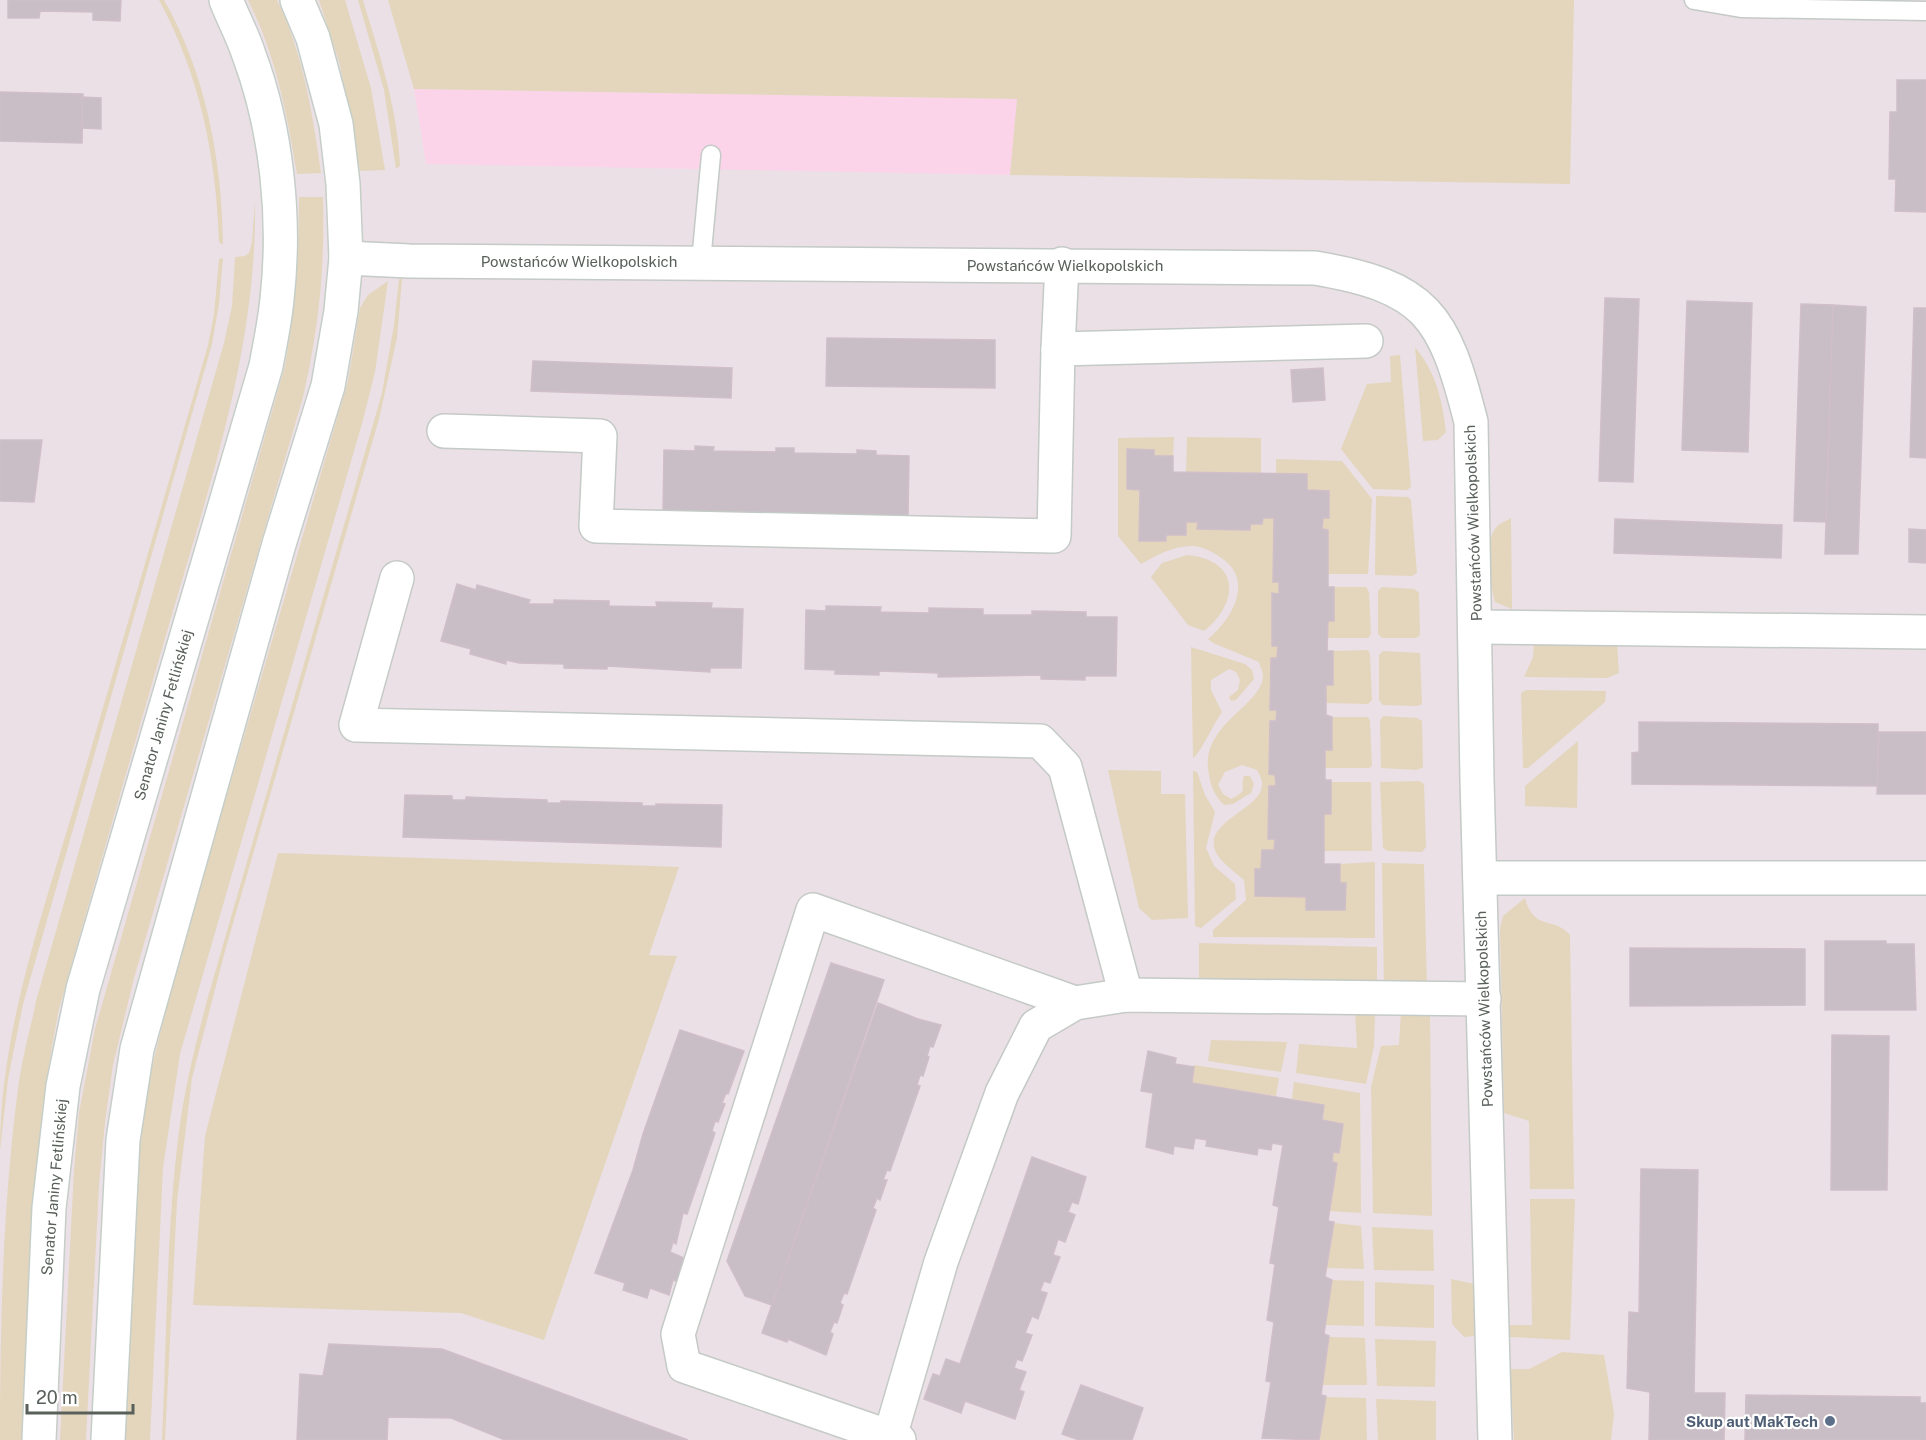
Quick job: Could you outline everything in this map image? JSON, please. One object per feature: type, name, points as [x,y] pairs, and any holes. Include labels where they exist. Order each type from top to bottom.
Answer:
[{"type":"street","name":"Senator Janiny Fetlińskiej","points":[[39,1440],[49,1208],[63,1086],[80,1000],[266,366],[277,299],[280,254],[278,189],[269,130],[249,53],[225,0]]},
{"type":"street","points":[[108,1440],[123,1140],[136,1049],[276,555],[328,387],[341,311],[346,258],[343,184],[336,124],[313,38],[297,0]]},
{"type":"street","name":"Powstańców Wielkopolskich","points":[[346,258],[401,261],[1062,264],[1315,268],[1357,275],[1391,287],[1413,300],[1431,317],[1446,341],[1458,368],[1472,422],[1480,878],[1495,1440]]},
{"type":"street","points":[[444,431],[600,436],[596,526],[1054,536],[1062,264]]},
{"type":"street","points":[[1058,349],[1365,341]]},
{"type":"street","points":[[397,578],[356,725],[1040,741],[1065,767],[1126,994]]},
{"type":"street","points":[[1476,627],[1926,632]]},
{"type":"street","points":[[1480,878],[1926,878]]},
{"type":"street","points":[[1075,1003],[813,909],[678,1334],[684,1366],[892,1439],[941,1262],[1002,1093],[1035,1026],[1075,1003],[1126,994],[1484,999]]},
{"type":"lane","points":[[1694,0],[1741,8],[1926,11]]},
{"type":"lane","points":[[701,262],[711,155]]},
{"type":"shaded area","points":[[159,0],[164,0],[179,28],[201,88],[209,118],[219,181],[223,245],[219,242],[214,178],[203,117],[185,58]]},
{"type":"shaded area","points":[[248,0],[277,0],[286,20],[306,85],[321,173],[297,174],[273,63]]},
{"type":"shaded area","points":[[319,0],[345,0],[371,88],[385,170],[360,171],[340,65]]},
{"type":"shaded area","points":[[358,0],[363,0],[383,66],[392,106],[399,146],[400,166],[396,169],[384,90]]},
{"type":"shaded area","points":[[388,0],[1574,0],[1570,184],[1010,175],[1017,99],[414,89]]},
{"type":"shaded area","points":[[414,89],[1018,99],[1010,175],[426,164]]},
{"type":"shaded area","points":[[299,197],[323,197],[320,297],[309,371],[134,978],[113,1065],[99,1185],[86,1440],[60,1440],[74,1170],[79,1113],[95,1029],[285,366],[296,282]]},
{"type":"shaded area","points":[[255,202],[254,254],[249,305],[230,406],[204,505],[59,1009],[49,1062],[36,1170],[22,1440],[0,1440],[6,1215],[9,1170],[23,1061],[36,1001],[224,343],[232,306],[235,257],[249,253],[252,242]]},
{"type":"shaded area","points":[[223,258],[219,304],[212,344],[23,1004],[8,1079],[0,1151],[7,1063],[25,977],[208,345],[214,314],[219,259]]},
{"type":"shaded area","points":[[399,279],[402,279],[397,338],[379,419],[225,951],[192,1078],[177,1201],[165,1440],[162,1440],[172,1208],[179,1131],[188,1081],[208,997],[382,393],[394,325]]},
{"type":"shaded area","points":[[388,281],[375,372],[363,420],[180,1054],[163,1168],[150,1440],[125,1440],[140,1138],[150,1075],[178,962],[348,381],[360,308],[368,295]]},
{"type":"shaded area","points":[[1415,347],[1433,377],[1440,397],[1446,432],[1438,440],[1423,441]]},
{"type":"shaded area","points":[[1400,355],[1411,487],[1407,490],[1373,489],[1341,449],[1367,384],[1391,382],[1390,356]]},
{"type":"shaded area","points":[[1174,437],[1173,456],[1154,456],[1154,450],[1127,449],[1127,489],[1140,490],[1140,541],[1166,541],[1166,535],[1185,535],[1186,522],[1198,522],[1198,529],[1249,530],[1250,524],[1262,524],[1263,518],[1274,518],[1273,582],[1279,582],[1279,594],[1272,594],[1272,646],[1278,646],[1277,658],[1271,658],[1270,709],[1277,710],[1276,721],[1270,721],[1269,774],[1275,775],[1276,786],[1269,786],[1268,838],[1275,839],[1274,850],[1262,850],[1261,869],[1255,870],[1255,896],[1306,897],[1306,910],[1345,910],[1346,884],[1340,883],[1340,864],[1375,862],[1375,938],[1213,937],[1213,930],[1246,900],[1244,880],[1222,861],[1214,848],[1215,837],[1221,827],[1260,794],[1262,784],[1257,770],[1242,765],[1225,772],[1218,785],[1223,794],[1231,799],[1242,791],[1244,776],[1250,776],[1254,784],[1251,793],[1233,804],[1224,805],[1211,784],[1208,768],[1209,752],[1223,727],[1253,696],[1263,676],[1259,662],[1208,639],[1232,610],[1236,598],[1238,587],[1231,566],[1214,553],[1194,546],[1173,549],[1141,564],[1118,536],[1118,438]]},
{"type":"shaded area","points":[[1187,437],[1261,438],[1261,473],[1186,472]]},
{"type":"shaded area","points":[[1276,459],[1342,461],[1372,499],[1368,574],[1328,574],[1328,530],[1322,529],[1323,518],[1329,518],[1329,491],[1307,490],[1307,474],[1276,474]]},
{"type":"shaded area","points":[[1376,496],[1408,497],[1411,500],[1417,573],[1412,576],[1375,575]]},
{"type":"shaded area","points":[[1511,518],[1512,609],[1495,602],[1491,585],[1489,554],[1495,529]]},
{"type":"shaded area","points":[[1187,555],[1217,565],[1225,574],[1229,584],[1224,608],[1216,620],[1204,631],[1188,625],[1151,577],[1162,563]]},
{"type":"shaded area","points":[[1334,587],[1366,587],[1369,592],[1371,634],[1368,638],[1327,638],[1328,621],[1334,620]]},
{"type":"shaded area","points":[[1382,587],[1414,589],[1419,593],[1420,635],[1416,638],[1382,638],[1378,634],[1378,591]]},
{"type":"shaded area","points":[[1534,643],[1617,643],[1619,673],[1607,678],[1524,677],[1533,657]]},
{"type":"shaded area","points":[[1191,647],[1245,664],[1252,670],[1254,679],[1236,700],[1231,701],[1229,697],[1238,690],[1240,680],[1236,672],[1229,669],[1211,680],[1211,690],[1222,712],[1193,758]]},
{"type":"shaded area","points":[[1368,650],[1372,700],[1368,704],[1326,703],[1326,685],[1333,685],[1333,651]]},
{"type":"shaded area","points":[[1383,651],[1420,653],[1422,704],[1418,706],[1383,705],[1379,700],[1379,655]]},
{"type":"shaded area","points":[[1526,690],[1606,691],[1605,702],[1528,768],[1523,768],[1521,693]]},
{"type":"shaded area","points":[[1383,716],[1417,718],[1422,721],[1423,767],[1417,770],[1381,768],[1380,721]]},
{"type":"shaded area","points":[[1332,717],[1368,717],[1372,766],[1369,768],[1325,768],[1325,750],[1332,750]]},
{"type":"shaded area","points":[[1578,741],[1577,808],[1525,806],[1525,786]]},
{"type":"shaded area","points":[[1108,770],[1161,771],[1161,794],[1185,794],[1188,918],[1152,920],[1139,908]]},
{"type":"shaded area","points":[[1193,771],[1197,772],[1205,795],[1215,812],[1206,848],[1214,866],[1235,884],[1236,899],[1201,928],[1195,926]]},
{"type":"shaded area","points":[[1419,781],[1424,784],[1426,847],[1422,852],[1388,851],[1383,848],[1380,782]]},
{"type":"shaded area","points":[[1331,782],[1371,782],[1372,851],[1324,851],[1324,814],[1331,814]]},
{"type":"shaded area","points":[[278,853],[679,867],[649,955],[677,956],[544,1340],[461,1313],[193,1305],[205,1136]]},
{"type":"shaded area","points":[[1382,863],[1424,864],[1427,986],[1384,987]]},
{"type":"shaded area","points":[[1525,898],[1533,915],[1563,929],[1570,935],[1574,1189],[1530,1189],[1529,1121],[1504,1113],[1500,928],[1503,916]]},
{"type":"shaded area","points":[[1199,943],[1377,947],[1377,986],[1199,983]]},
{"type":"shaded area","points":[[1355,1011],[1375,1012],[1374,1046],[1366,1084],[1296,1073],[1299,1044],[1357,1048]]},
{"type":"shaded area","points":[[1401,1011],[1430,1012],[1432,1216],[1373,1213],[1371,1087],[1381,1046],[1399,1045]]},
{"type":"shaded area","points":[[1211,1040],[1287,1042],[1281,1072],[1208,1061]]},
{"type":"shaded area","points":[[1194,1065],[1279,1078],[1276,1096],[1192,1083]]},
{"type":"shaded area","points":[[1294,1082],[1360,1093],[1361,1213],[1329,1211],[1337,1163],[1332,1162],[1333,1152],[1339,1152],[1343,1124],[1323,1120],[1324,1105],[1292,1099]]},
{"type":"shaded area","points":[[1530,1199],[1575,1199],[1570,1340],[1510,1337],[1510,1325],[1532,1325]]},
{"type":"shaded area","points":[[1334,1223],[1361,1226],[1364,1269],[1327,1268]]},
{"type":"shaded area","points":[[1372,1227],[1433,1230],[1434,1271],[1374,1270]]},
{"type":"shaded area","points":[[1451,1279],[1475,1284],[1475,1336],[1464,1337],[1452,1324]]},
{"type":"shaded area","points":[[1332,1280],[1364,1281],[1364,1326],[1325,1325]]},
{"type":"shaded area","points":[[1375,1282],[1434,1285],[1434,1328],[1375,1326]]},
{"type":"shaded area","points":[[1329,1337],[1365,1338],[1367,1385],[1322,1385]]},
{"type":"shaded area","points":[[1375,1339],[1436,1341],[1435,1387],[1377,1386]]},
{"type":"shaded area","points":[[1562,1352],[1604,1355],[1614,1413],[1611,1440],[1514,1440],[1510,1369],[1529,1369]]},
{"type":"shaded area","points":[[1325,1397],[1366,1398],[1367,1440],[1319,1440]]},
{"type":"shaded area","points":[[1376,1399],[1436,1401],[1436,1440],[1378,1440]]},
{"type":"building","points":[[8,0],[121,0],[120,21],[93,20],[93,12],[40,11],[39,18],[8,18]]},
{"type":"building","points":[[1897,80],[1926,80],[1926,212],[1895,211],[1896,179],[1889,179],[1890,112],[1897,112]]},
{"type":"building","points":[[0,92],[83,94],[82,143],[0,141]]},
{"type":"building","points":[[82,97],[101,98],[101,129],[82,128]]},
{"type":"building","points":[[1605,298],[1639,299],[1633,482],[1599,481]]},
{"type":"building","points":[[1687,301],[1752,303],[1748,452],[1682,450]]},
{"type":"building","points":[[1801,304],[1833,305],[1826,522],[1794,521]]},
{"type":"building","points":[[1833,305],[1866,307],[1858,554],[1825,554]]},
{"type":"building","points":[[1914,308],[1926,308],[1926,458],[1910,457]]},
{"type":"building","points":[[827,338],[995,340],[995,388],[826,386]]},
{"type":"building","points":[[533,361],[732,368],[731,398],[531,391]]},
{"type":"building","points":[[1323,368],[1325,400],[1293,402],[1291,370]]},
{"type":"building","points":[[0,440],[42,440],[34,502],[0,501]]},
{"type":"building","points":[[695,446],[714,447],[713,451],[776,452],[776,448],[794,448],[794,453],[857,454],[857,450],[876,451],[876,455],[909,456],[908,518],[663,512],[664,450],[695,451]]},
{"type":"building","points":[[1127,449],[1154,450],[1154,456],[1173,456],[1173,472],[1307,474],[1307,490],[1329,491],[1329,518],[1323,518],[1322,529],[1328,530],[1328,587],[1334,587],[1334,621],[1328,621],[1327,651],[1333,651],[1333,685],[1326,685],[1326,715],[1332,717],[1332,750],[1325,750],[1325,780],[1331,780],[1331,814],[1324,814],[1324,864],[1340,864],[1340,883],[1346,883],[1345,910],[1306,910],[1306,897],[1255,896],[1255,869],[1261,869],[1262,850],[1274,850],[1275,839],[1268,839],[1269,786],[1276,786],[1275,775],[1269,774],[1270,721],[1276,721],[1277,710],[1270,710],[1271,658],[1277,658],[1278,646],[1272,646],[1272,593],[1279,594],[1279,582],[1273,582],[1274,518],[1263,518],[1262,524],[1250,524],[1250,530],[1197,529],[1198,522],[1186,522],[1186,535],[1166,535],[1166,541],[1139,541],[1140,490],[1127,489]]},
{"type":"building","points":[[1615,519],[1782,525],[1781,558],[1614,553]]},
{"type":"building","points":[[1909,529],[1926,530],[1926,563],[1909,562]]},
{"type":"building","points":[[457,584],[476,590],[477,585],[530,600],[528,604],[554,604],[554,600],[609,601],[609,606],[657,607],[656,602],[712,603],[711,608],[743,609],[741,668],[710,668],[710,672],[607,666],[607,669],[564,668],[564,664],[519,663],[506,660],[506,664],[470,654],[471,649],[441,641]]},
{"type":"building","points":[[826,606],[881,607],[880,612],[929,613],[929,608],[983,609],[983,615],[1032,615],[1032,611],[1086,612],[1086,617],[1117,617],[1116,676],[1085,676],[1085,680],[1041,679],[1041,675],[938,677],[938,673],[879,671],[879,675],[835,674],[835,670],[805,669],[806,610],[826,611]]},
{"type":"building","points":[[1639,722],[1878,724],[1878,786],[1632,784],[1632,753],[1639,752]]},
{"type":"building","points":[[1879,732],[1926,732],[1926,794],[1877,794]]},
{"type":"building","points":[[405,795],[452,796],[452,800],[466,800],[466,797],[547,800],[547,803],[561,803],[561,801],[642,803],[642,806],[656,806],[656,804],[722,805],[721,847],[403,837]]},
{"type":"building","points":[[1825,941],[1886,941],[1886,944],[1914,944],[1916,1010],[1825,1010]]},
{"type":"building","points":[[1630,948],[1805,949],[1805,1005],[1630,1006]]},
{"type":"building","points":[[831,963],[884,980],[772,1305],[745,1296],[727,1261]]},
{"type":"building","points":[[878,1003],[918,1019],[941,1025],[933,1047],[930,1046],[923,1076],[920,1075],[917,1085],[920,1086],[890,1171],[887,1170],[883,1180],[887,1180],[880,1200],[877,1198],[873,1208],[876,1210],[847,1294],[844,1293],[840,1303],[843,1305],[837,1323],[834,1322],[830,1332],[833,1334],[826,1355],[788,1339],[787,1342],[762,1333]]},
{"type":"building","points":[[680,1030],[744,1051],[728,1094],[726,1093],[722,1103],[725,1104],[718,1122],[715,1121],[712,1131],[715,1133],[687,1214],[683,1213],[676,1244],[673,1242],[670,1252],[686,1259],[679,1282],[673,1280],[669,1295],[650,1288],[647,1298],[623,1290],[625,1283],[595,1273],[633,1170],[643,1134]]},
{"type":"building","points":[[1832,1035],[1889,1036],[1887,1190],[1831,1190]]},
{"type":"building","points":[[1148,1051],[1176,1058],[1175,1064],[1194,1067],[1192,1083],[1324,1105],[1322,1120],[1343,1124],[1339,1153],[1333,1152],[1332,1162],[1337,1163],[1328,1221],[1334,1222],[1325,1277],[1332,1280],[1324,1334],[1329,1336],[1321,1395],[1326,1396],[1319,1440],[1262,1438],[1271,1382],[1266,1381],[1274,1322],[1267,1320],[1275,1264],[1270,1263],[1279,1207],[1273,1205],[1283,1145],[1272,1143],[1271,1150],[1258,1148],[1257,1155],[1206,1146],[1207,1140],[1195,1138],[1193,1149],[1174,1146],[1173,1154],[1146,1147],[1153,1093],[1141,1091]]},
{"type":"building","points":[[1032,1157],[1086,1177],[1078,1204],[1072,1202],[1068,1212],[1075,1215],[1065,1242],[1058,1239],[1053,1255],[1060,1257],[1050,1283],[1044,1281],[1040,1291],[1047,1293],[1038,1319],[1032,1316],[1025,1333],[1032,1335],[1022,1361],[1017,1359],[1014,1368],[1026,1372],[1019,1390],[1024,1392],[1015,1419],[965,1401],[961,1413],[924,1399],[933,1374],[940,1376],[946,1359],[960,1364]]},
{"type":"building","points":[[1641,1169],[1698,1170],[1694,1393],[1725,1393],[1724,1440],[1649,1440],[1650,1392],[1627,1388],[1629,1312],[1639,1313]]},
{"type":"building","points":[[329,1344],[442,1349],[688,1440],[505,1440],[451,1418],[388,1417],[387,1440],[297,1440],[300,1374],[323,1376]]},
{"type":"building","points":[[1081,1385],[1143,1408],[1132,1440],[1079,1440],[1062,1434]]},
{"type":"building","points":[[1746,1395],[1920,1397],[1920,1403],[1926,1403],[1926,1440],[1745,1440]]},
{"type":"place","name":"Skup aut MakTech","points":[[1830,1421]]}]
